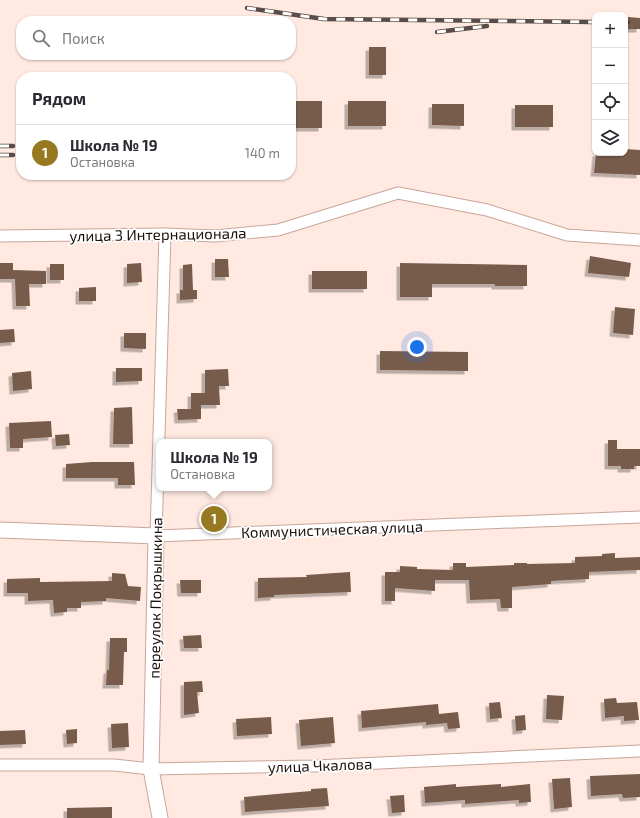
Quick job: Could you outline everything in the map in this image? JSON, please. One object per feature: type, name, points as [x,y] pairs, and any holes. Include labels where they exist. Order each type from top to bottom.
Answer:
[{"type":"street","name":"улица 3 Интернационала","points":[[0,236],[165,234],[215,236],[278,230],[398,193],[487,210],[567,235],[640,240]]},
{"type":"street","name":"переулок Покрышкина","points":[[159,439],[165,234]]},
{"type":"street","name":"переулок Покрышкина","points":[[157,491],[151,769],[160,818]]},
{"type":"street","name":"Коммунистическая улица","points":[[0,530],[156,536],[640,517]]},
{"type":"street","name":"улица Чкалова","points":[[0,765],[114,765],[151,769],[315,766],[640,751]]},
{"type":"building","points":[[628,17],[640,18],[640,29],[628,29]]},
{"type":"building","points":[[369,47],[386,47],[386,75],[369,75]]},
{"type":"building","points":[[296,101],[322,101],[322,128],[296,128]]},
{"type":"building","points":[[348,101],[386,101],[386,126],[348,126]]},
{"type":"building","points":[[432,104],[464,104],[464,126],[432,125]]},
{"type":"building","points":[[515,105],[553,105],[553,127],[515,127]]},
{"type":"building","points":[[628,149],[640,150],[640,175],[594,173],[596,156],[628,156]]},
{"type":"building","points":[[590,256],[631,263],[629,277],[588,273]]},
{"type":"building","points":[[215,259],[228,259],[229,277],[215,277]]},
{"type":"building","points":[[0,263],[13,263],[13,270],[46,271],[46,284],[29,284],[30,306],[16,306],[15,279],[0,279]]},
{"type":"building","points":[[141,263],[142,282],[127,283],[127,264]]},
{"type":"building","points":[[400,263],[527,265],[527,286],[495,286],[495,284],[432,284],[432,297],[400,297]]},
{"type":"building","points":[[50,264],[64,264],[64,280],[50,280]]},
{"type":"building","points":[[192,264],[193,290],[197,290],[197,299],[180,300],[180,290],[183,290],[183,265]]},
{"type":"building","points":[[312,271],[367,271],[367,289],[312,289]]},
{"type":"building","points":[[96,287],[96,301],[79,301],[79,288]]},
{"type":"building","points":[[615,307],[635,309],[633,335],[613,333]]},
{"type":"building","points":[[14,329],[15,342],[0,343],[0,330]]},
{"type":"building","points":[[124,333],[146,333],[146,349],[124,348]]},
{"type":"building","points":[[380,351],[468,352],[468,371],[380,370]]},
{"type":"building","points":[[116,368],[142,368],[142,381],[116,382]]},
{"type":"building","points":[[228,369],[229,386],[219,386],[220,405],[201,405],[201,419],[178,420],[177,409],[191,409],[191,393],[205,393],[205,370]]},
{"type":"building","points":[[31,371],[32,389],[13,391],[12,373]]},
{"type":"building","points":[[132,407],[133,444],[113,444],[114,408]]},
{"type":"building","points":[[51,421],[52,437],[23,439],[23,448],[10,448],[9,423]]},
{"type":"building","points":[[69,434],[70,445],[56,446],[55,435]]},
{"type":"building","points":[[608,440],[617,440],[617,449],[640,449],[640,466],[634,466],[634,469],[621,469],[621,466],[608,466]]},
{"type":"building","points":[[92,462],[134,462],[135,485],[118,485],[118,478],[66,478],[66,464]]},
{"type":"building","points":[[615,553],[615,558],[640,557],[640,570],[589,572],[589,579],[551,581],[551,584],[512,587],[512,608],[501,608],[500,599],[470,600],[469,580],[435,580],[435,591],[395,588],[395,601],[385,601],[385,572],[400,572],[400,566],[417,567],[417,569],[453,570],[453,563],[466,563],[466,567],[514,565],[514,563],[575,563],[575,557],[602,556],[602,554]]},
{"type":"building","points":[[350,572],[351,592],[274,595],[274,597],[258,598],[258,578],[307,577],[306,575]]},
{"type":"building","points":[[112,573],[125,574],[128,586],[141,587],[140,601],[106,598],[106,601],[81,602],[81,608],[67,608],[67,612],[54,613],[53,600],[28,601],[28,593],[7,593],[7,579],[40,578],[40,582],[112,581]]},
{"type":"building","points":[[180,580],[201,580],[201,593],[181,593]]},
{"type":"building","points":[[201,635],[202,648],[184,648],[183,636]]},
{"type":"building","points":[[110,638],[127,638],[127,652],[124,652],[123,685],[106,685],[107,670],[109,670]]},
{"type":"building","points":[[202,681],[203,692],[197,692],[199,713],[184,715],[184,682]]},
{"type":"building","points":[[547,695],[564,696],[562,720],[546,719]]},
{"type":"building","points":[[616,698],[617,703],[637,702],[639,720],[624,721],[624,716],[605,718],[604,699]]},
{"type":"building","points":[[500,702],[502,718],[490,719],[489,703]]},
{"type":"building","points":[[438,704],[439,714],[458,712],[460,728],[448,729],[447,723],[426,725],[426,722],[362,728],[361,711]]},
{"type":"building","points":[[525,715],[526,730],[516,731],[515,716]]},
{"type":"building","points":[[271,717],[272,734],[237,736],[236,719]]},
{"type":"building","points":[[333,717],[335,743],[301,746],[299,720]]},
{"type":"building","points":[[128,723],[129,747],[112,748],[111,724]]},
{"type":"building","points":[[77,729],[77,743],[67,744],[66,730]]},
{"type":"building","points":[[25,730],[26,744],[0,745],[0,731]]},
{"type":"building","points":[[640,774],[640,797],[623,798],[622,794],[591,796],[590,776]]},
{"type":"building","points":[[570,778],[572,807],[554,809],[552,779]]},
{"type":"building","points":[[456,784],[456,787],[501,784],[501,787],[530,784],[531,802],[519,803],[519,800],[465,804],[465,800],[425,803],[424,787]]},
{"type":"building","points":[[327,788],[329,806],[245,812],[244,797],[311,791],[311,789]]},
{"type":"building","points":[[404,795],[405,812],[392,813],[390,796]]},
{"type":"building","points":[[112,807],[112,818],[67,818],[67,808]]},
{"type":"railway","points":[[247,8],[324,19],[592,22]]},
{"type":"railway","points":[[437,32],[487,26]]},
{"type":"railway","points":[[0,146],[13,146]]},
{"type":"railway","points":[[0,155],[13,155]]},
{"type":"place","name":"Школа № 19","points":[[214,519]]}]
